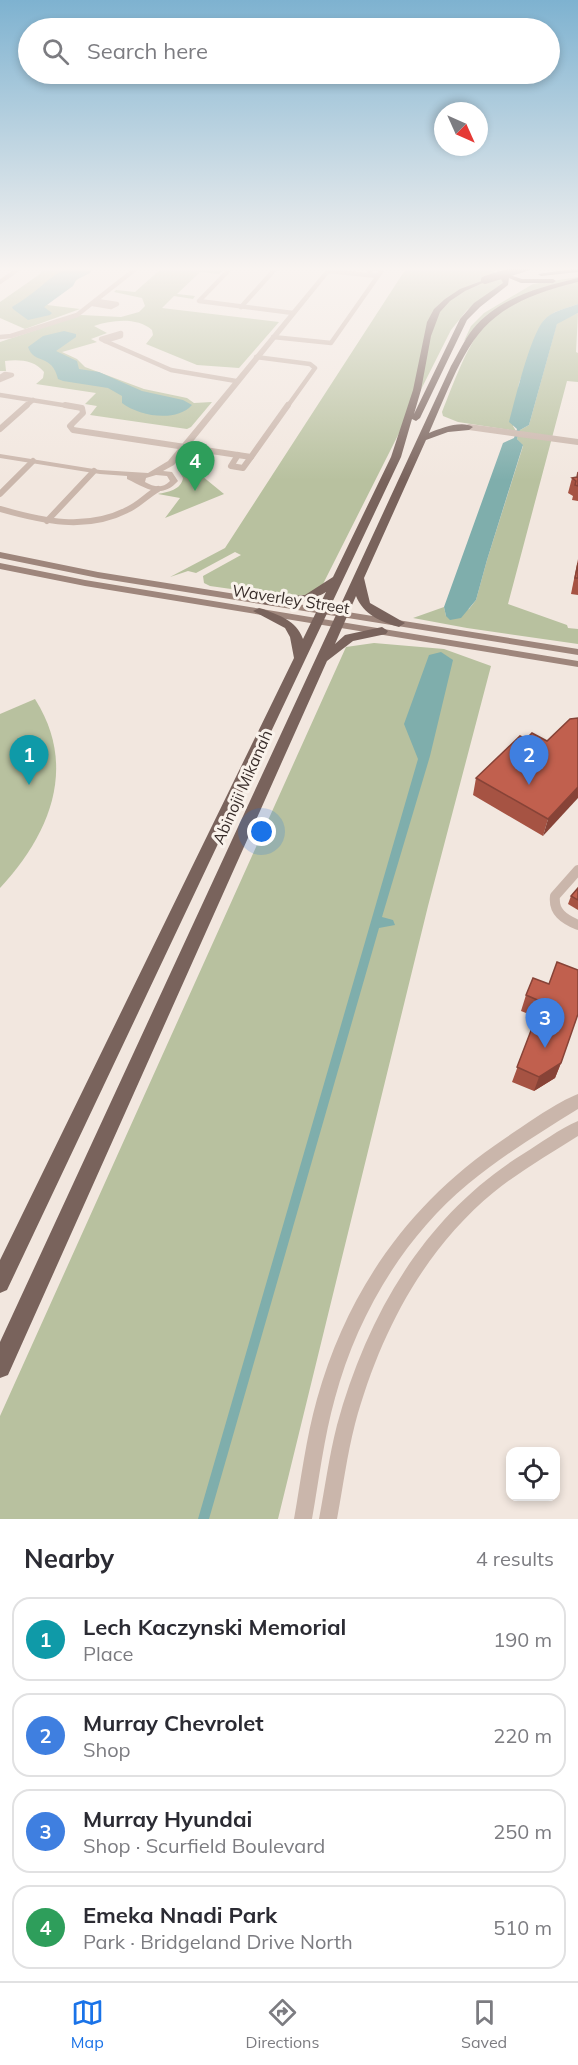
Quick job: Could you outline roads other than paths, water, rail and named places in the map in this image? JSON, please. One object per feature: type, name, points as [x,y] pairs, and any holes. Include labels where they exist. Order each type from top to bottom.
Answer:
[{"type":"main road","name":"Abinojii Mikanah","points":[[0,1283],[396,457],[418,386],[427,338]]},
{"type":"main road","points":[[396,457],[455,338]]},
{"type":"main road","points":[[450,377],[451,366],[463,338]]},
{"type":"main road","name":"Abinojii Mikanah","points":[[0,1367],[421,439],[471,338]]},
{"type":"main road","points":[[434,411],[446,421],[469,428]]},
{"type":"main road","points":[[421,439],[446,429],[469,428]]},
{"type":"main road","name":"Waverley Street","points":[[0,555],[261,606]]},
{"type":"main road","name":"Waverley Street","points":[[0,566],[76,582],[340,618],[399,623],[578,652]]},
{"type":"main road","points":[[261,606],[314,596],[341,572]]},
{"type":"main road","points":[[359,576],[361,597],[367,608],[399,623]]},
{"type":"main road","points":[[261,606],[294,629],[298,635],[299,659]]},
{"type":"main road","name":"Waverley Street","points":[[340,618],[382,631],[578,664]]},
{"type":"main road","points":[[319,663],[349,638],[382,631]]},
{"type":"street","points":[[155,473],[171,463],[273,338],[331,343],[335,338]]},
{"type":"street","points":[[105,341],[171,370],[236,381]]},
{"type":"street","points":[[238,455],[231,466],[243,468],[315,368],[310,364],[256,357]]},
{"type":"street","points":[[0,395],[82,408],[83,413],[70,426],[73,430],[250,457]]},
{"type":"street","points":[[0,429],[33,400]]},
{"type":"street","points":[[469,428],[578,442]]},
{"type":"street","points":[[0,456],[124,475],[170,474],[174,478],[173,483],[158,489],[127,510],[98,520],[75,524],[47,522],[0,509]]},
{"type":"street","points":[[0,494],[33,461]]},
{"type":"street","points":[[170,474],[171,463]]},
{"type":"street","points":[[47,522],[94,471]]},
{"type":"street","points":[[124,475],[143,485],[158,489]]},
{"type":"street","points":[[142,499],[143,485],[147,475]]},
{"type":"street","points":[[578,870],[554,901],[559,914],[578,925]]},
{"type":"street","points":[[303,1519],[327,1396],[348,1341],[383,1269],[416,1225],[458,1182],[482,1162],[578,1101]]},
{"type":"street","points":[[328,1519],[346,1426],[356,1392],[378,1337],[412,1272],[436,1240],[477,1197],[578,1128]]},
{"type":"water","points":[[40,338],[75,338],[56,351],[77,361],[79,369],[99,372],[142,391],[183,400],[192,405],[185,411],[167,416],[147,414],[129,408],[122,403],[122,396],[108,388],[58,379],[52,366],[34,356],[28,347]]},
{"type":"water","points":[[534,338],[553,338],[529,425],[520,430],[517,439],[523,445],[476,600],[461,618],[450,620],[446,616],[444,607],[503,443],[514,438],[517,429],[509,422]]},
{"type":"water","points":[[441,652],[453,660],[430,756],[382,917],[393,920],[395,925],[379,928],[209,1519],[198,1519],[418,759],[404,724],[429,655]]},
{"type":"place","name":"Emeka Nnadi Park","points":[[195,491]]},
{"type":"place","name":"Lech Kaczynski Memorial","points":[[29,785]]},
{"type":"place","name":"Murray Chevrolet","points":[[529,785]]},
{"type":"place","name":"Murray Hyundai","points":[[545,1048]]}]
